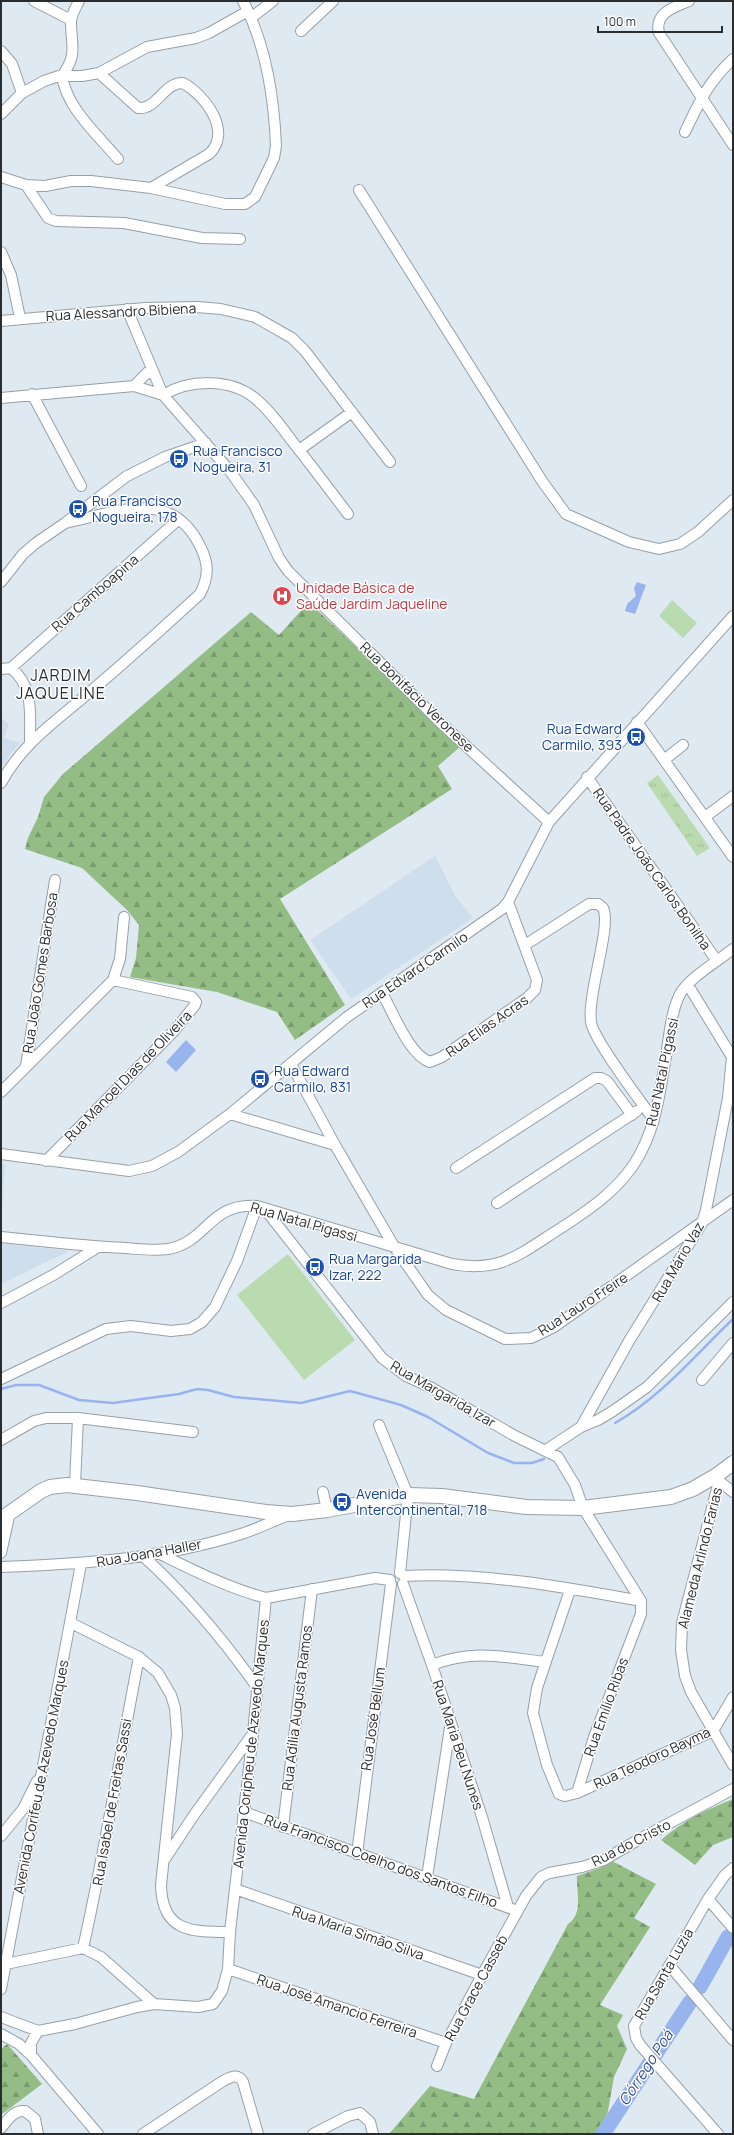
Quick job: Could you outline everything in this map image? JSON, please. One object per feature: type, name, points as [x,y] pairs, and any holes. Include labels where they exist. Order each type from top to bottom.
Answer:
[{"type":"street","points":[[34,1],[71,20]]},
{"type":"street","points":[[79,1],[71,20],[74,49],[72,60],[62,76],[64,87],[68,98],[118,159]]},
{"type":"street","points":[[1,177],[26,185],[45,186],[71,181],[91,181],[151,188],[225,204],[245,204],[255,197],[274,158],[276,146],[266,62],[260,37],[243,1]]},
{"type":"street","points":[[1,114],[22,93],[44,81],[62,76],[82,76],[99,73],[147,47],[196,38],[250,14],[273,1]]},
{"type":"street","points":[[301,31],[333,1]]},
{"type":"street","points":[[689,1],[664,14],[658,27],[666,46],[733,145]]},
{"type":"street","points":[[1,51],[12,64],[22,93]]},
{"type":"street","points":[[685,132],[701,97],[709,84],[733,58]]},
{"type":"street","points":[[99,73],[138,108],[147,108],[170,87],[178,82],[183,83],[208,106],[217,119],[218,141],[215,149],[151,188]]},
{"type":"street","points":[[26,185],[48,218],[56,221],[124,223],[202,238],[240,239]]},
{"type":"street","points":[[360,190],[538,474],[566,514],[629,542],[659,549],[680,544],[698,532],[733,500]]},
{"type":"street","points":[[1,252],[11,275],[20,318]]},
{"type":"street","name":"Rua Alessandro Bibiena","points":[[1,321],[127,309],[198,307],[221,309],[254,317],[292,338],[305,351],[390,462]]},
{"type":"street","points":[[127,309],[163,395]]},
{"type":"street","points":[[134,386],[151,369]]},
{"type":"street","points":[[1,398],[134,386],[163,395],[180,386],[220,384],[239,389],[255,398],[273,416],[348,514]]},
{"type":"street","points":[[32,394],[81,486]]},
{"type":"street","name":"Rua Bonifácio Veronese","points":[[163,395],[230,471],[254,505],[279,558],[288,571],[441,723],[549,822]]},
{"type":"street","points":[[299,450],[352,412]]},
{"type":"street","points":[[1,582],[23,554],[36,543],[127,476],[146,465],[206,443]]},
{"type":"street","points":[[100,497],[110,513]]},
{"type":"street","points":[[1,783],[12,764],[30,742],[141,648],[200,594],[205,584],[208,572],[206,557],[196,538],[179,519],[167,511],[156,508],[141,508],[65,523]]},
{"type":"street","name":"Rua Camboapina","points":[[6,669],[179,519]]},
{"type":"street","name":"Rua Edvard Carmilo","points":[[1,1154],[129,1171],[144,1169],[178,1152],[230,1114],[347,1017],[477,927],[508,902],[549,822],[587,777],[733,616]]},
{"type":"street","points":[[6,669],[20,675],[29,693],[30,742]]},
{"type":"street","points":[[637,722],[733,857]]},
{"type":"street","points":[[664,760],[683,745]]},
{"type":"street","name":"Rua Padre João Carlos Bonilha","points":[[587,777],[717,962]]},
{"type":"street","points":[[705,817],[733,796]]},
{"type":"street","name":"Rua João Gomes Barbosa","points":[[26,1066],[55,880]]},
{"type":"street","name":"Rua Elias Acras","points":[[382,993],[412,1047],[425,1060],[430,1062],[436,1061],[533,994],[537,986],[537,980],[508,902]]},
{"type":"street","points":[[525,945],[589,904],[598,904],[603,908],[605,921],[594,983],[591,1023],[597,1036],[654,1120]]},
{"type":"street","points":[[1,1092],[113,980],[120,959],[124,917]]},
{"type":"street","name":"Rua Natal Pigassi","points":[[1,1237],[98,1247],[168,1249],[193,1238],[212,1220],[228,1210],[243,1206],[261,1207],[452,1264],[475,1267],[495,1265],[520,1254],[582,1214],[617,1185],[635,1164],[643,1150],[654,1120],[676,1006],[680,994],[688,985],[733,949]]},
{"type":"street","name":"Rua Manoel Dias de Oliveira","points":[[46,1161],[174,1031],[196,1005],[196,1002],[192,997],[113,980]]},
{"type":"street","name":"Rua Mário Vaz","points":[[581,1426],[629,1341],[702,1223],[728,1098],[732,1057],[688,985]]},
{"type":"street","name":"Rua Lauro Freire","points":[[291,1064],[334,1145],[395,1248],[428,1295],[441,1307],[505,1339],[531,1338],[554,1327],[733,1200]]},
{"type":"street","points":[[456,1168],[596,1078],[601,1078],[607,1082],[632,1115]]},
{"type":"street","points":[[497,1204],[644,1107]]},
{"type":"street","points":[[230,1114],[334,1145]]},
{"type":"street","points":[[1,1379],[106,1329],[131,1326],[171,1331],[190,1329],[202,1322],[215,1308],[261,1207]]},
{"type":"street","name":"Rua Margarida Izar","points":[[261,1207],[382,1358],[406,1376],[432,1388],[516,1436],[558,1457],[567,1469],[575,1485],[583,1508],[642,1601]]},
{"type":"street","points":[[1,1303],[55,1274],[98,1247]]},
{"type":"street","points":[[546,1450],[581,1426],[608,1414],[647,1387],[733,1302]]},
{"type":"street","points":[[702,1380],[732,1347]]},
{"type":"street","points":[[75,1485],[78,1418]]},
{"type":"street","points":[[1,1440],[40,1419],[78,1418],[193,1432]]},
{"type":"street","points":[[379,1425],[408,1495]]},
{"type":"street","points":[[1,1553],[5,1516],[30,1498],[50,1487],[75,1485],[266,1512],[292,1514],[327,1510],[408,1495],[442,1496],[526,1507],[583,1508],[671,1497],[718,1478],[733,1463]]},
{"type":"street","points":[[718,1478],[733,1492]]},
{"type":"street","name":"Alameda Arlindo Farias","points":[[718,1478],[682,1623],[681,1650],[685,1676],[692,1692],[733,1765]]},
{"type":"street","points":[[323,1492],[327,1510]]},
{"type":"street","name":"Rua Maria Beu Nunes","points":[[408,1495],[402,1578],[432,1665],[450,1726],[513,1909]]},
{"type":"street","name":"Rua Joana Haller","points":[[1,1567],[81,1564],[143,1556],[241,1534],[292,1514]]},
{"type":"street","points":[[158,1553],[244,1592],[266,1598],[290,1595],[312,1589],[375,1578],[391,1582],[397,1587],[402,1578],[426,1575],[487,1579],[642,1601]]},
{"type":"street","points":[[143,1556],[175,1585],[210,1623],[257,1687]]},
{"type":"street","name":"Avenida Corifeu de Azevedo Marques","points":[[1,1989],[81,1564]]},
{"type":"street","name":"Rua José Bellum","points":[[356,1854],[391,1582]]},
{"type":"street","name":"Rua Adília Augusta Ramos","points":[[283,1827],[312,1589]]},
{"type":"street","points":[[570,1590],[537,1688],[533,1713],[547,1765],[557,1792],[565,1796],[577,1793]]},
{"type":"street","name":"Avenida Coripheu de Azevedo Marques","points":[[154,2004],[198,2007],[213,2004],[222,1991],[228,1969],[230,1932],[253,1733],[266,1598]]},
{"type":"street","name":"Rua Emílio Ribas","points":[[577,1793],[594,1737],[641,1614],[642,1601]]},
{"type":"street","points":[[70,1623],[139,1657],[158,1674],[171,1695],[175,1708],[177,1734],[161,1885],[161,1901],[169,1917],[186,1929],[230,1932]]},
{"type":"street","points":[[432,1665],[461,1656],[477,1654],[545,1662]]},
{"type":"street","name":"Rua Isabel de Freitas Sassi","points":[[84,1948],[100,1873],[113,1788],[139,1657]]},
{"type":"street","name":"Rua Teodoro Bayma","points":[[577,1793],[713,1731],[733,1697]]},
{"type":"street","points":[[427,1876],[450,1726]]},
{"type":"street","points":[[164,1861],[194,1814],[253,1733]]},
{"type":"street","points":[[1,1836],[23,1809],[43,1769]]},
{"type":"street","name":"Rua do Cristo","points":[[513,1909],[541,1877],[549,1873],[582,1867],[604,1860],[733,1789]]},
{"type":"street","name":"Rua Francisco Coelho dos Santos Filho","points":[[244,1812],[356,1854],[427,1876],[513,1909]]},
{"type":"street","name":"Rua Santa Luzia","points":[[718,2134],[636,2038],[634,2026],[708,1899],[721,1880],[733,1868]]},
{"type":"street","name":"Rua Maria Simão Silva","points":[[235,1889],[482,1975]]},
{"type":"street","points":[[708,1899],[733,1928]]},
{"type":"street","name":"Rua Grace Casseb","points":[[437,2066],[446,2043],[482,1975],[513,1909]]},
{"type":"street","points":[[6,1964],[84,1948],[101,1957],[154,2004]]},
{"type":"street","points":[[670,1966],[733,2040]]},
{"type":"street","name":"Rua José Amancio Ferreira","points":[[228,1969],[446,2043]]},
{"type":"street","points":[[1,2017],[38,2031],[75,2024],[129,2009],[154,2004]]},
{"type":"street","points":[[31,2055],[31,2043],[38,2031]]},
{"type":"street","points":[[1,2034],[14,2041],[31,2055],[98,2134]]},
{"type":"street","points":[[143,2134],[223,2081],[234,2076],[240,2078],[243,2082],[258,2134]]},
{"type":"street","points":[[1,2128],[13,2114],[18,2111],[25,2111],[35,2119],[38,2134]]},
{"type":"street","points":[[313,2134],[348,2116],[360,2113],[370,2122],[373,2134]]},
{"type":"shaded area","points":[[1,717],[9,725],[4,738],[20,743],[1,766]]},
{"type":"shaded area","points":[[435,856],[456,897],[473,918],[351,999],[310,940]]},
{"type":"shaded area","points":[[1,1163],[5,1164],[1,1223]]},
{"type":"shaded area","points":[[1,1243],[69,1251],[1,1284]]},
{"type":"green space","points":[[672,600],[697,623],[683,638],[659,616]]},
{"type":"green space","points":[[309,602],[460,747],[438,766],[452,789],[280,899],[345,1005],[295,1040],[277,1012],[217,992],[130,977],[136,958],[139,925],[127,910],[82,868],[25,849],[28,838],[38,817],[44,797],[63,774],[251,612],[279,635]]},
{"type":"green space","points":[[658,775],[710,848],[697,856],[647,783]]},
{"type":"green space","points":[[288,1254],[355,1340],[304,1380],[237,1295]]},
{"type":"green space","points":[[733,1799],[733,1837],[713,1845],[695,1865],[661,1840],[695,1816]]},
{"type":"green space","points":[[612,1861],[656,1884],[634,1918],[650,1927],[600,2005],[623,2015],[617,2026],[627,2049],[614,2077],[607,2116],[597,2134],[389,2134],[430,2086],[474,2099],[568,1924],[576,1914],[578,1908],[577,1876],[600,1868]]},
{"type":"green space","points":[[7,2044],[42,2084],[1,2115],[1,2049]]},
{"type":"water","points":[[637,582],[646,585],[635,614],[625,611],[627,604],[636,596],[634,588]]},
{"type":"water","points":[[186,1040],[196,1050],[176,1072],[166,1062]]},
{"type":"waterway","points":[[615,1423],[632,1413],[663,1388],[733,1319]]},
{"type":"waterway","points":[[1,1389],[16,1385],[39,1385],[79,1400],[113,1403],[179,1394],[197,1389],[208,1390],[234,1397],[301,1403],[350,1391],[401,1405],[428,1417],[488,1453],[514,1463],[532,1463],[544,1459]]},
{"type":"waterway","name":"Córrego Poá","points":[[700,1987],[728,1937]]},
{"type":"waterway","name":"Córrego Poá","points":[[603,2134],[690,2002]]},
{"type":"place","name":"Rua Francisco Nogueira, 31","points":[[179,459]]},
{"type":"place","name":"Rua Francisco Nogueira, 178","points":[[78,509]]},
{"type":"place","name":"Unidade Básica de Saúde Jardim Jaqueline","points":[[282,596]]},
{"type":"place","name":"Rua Edward Carmilo, 393","points":[[636,737]]},
{"type":"place","name":"Rua Edward Carmilo, 831","points":[[260,1079]]},
{"type":"place","name":"Rua Margarida Izar, 222","points":[[315,1267]]},
{"type":"place","name":"Avenida Intercontinental, 718","points":[[342,1502]]},
{"type":"district","name":"JARDIM JAQUELINE","points":[[61,684]]}]
